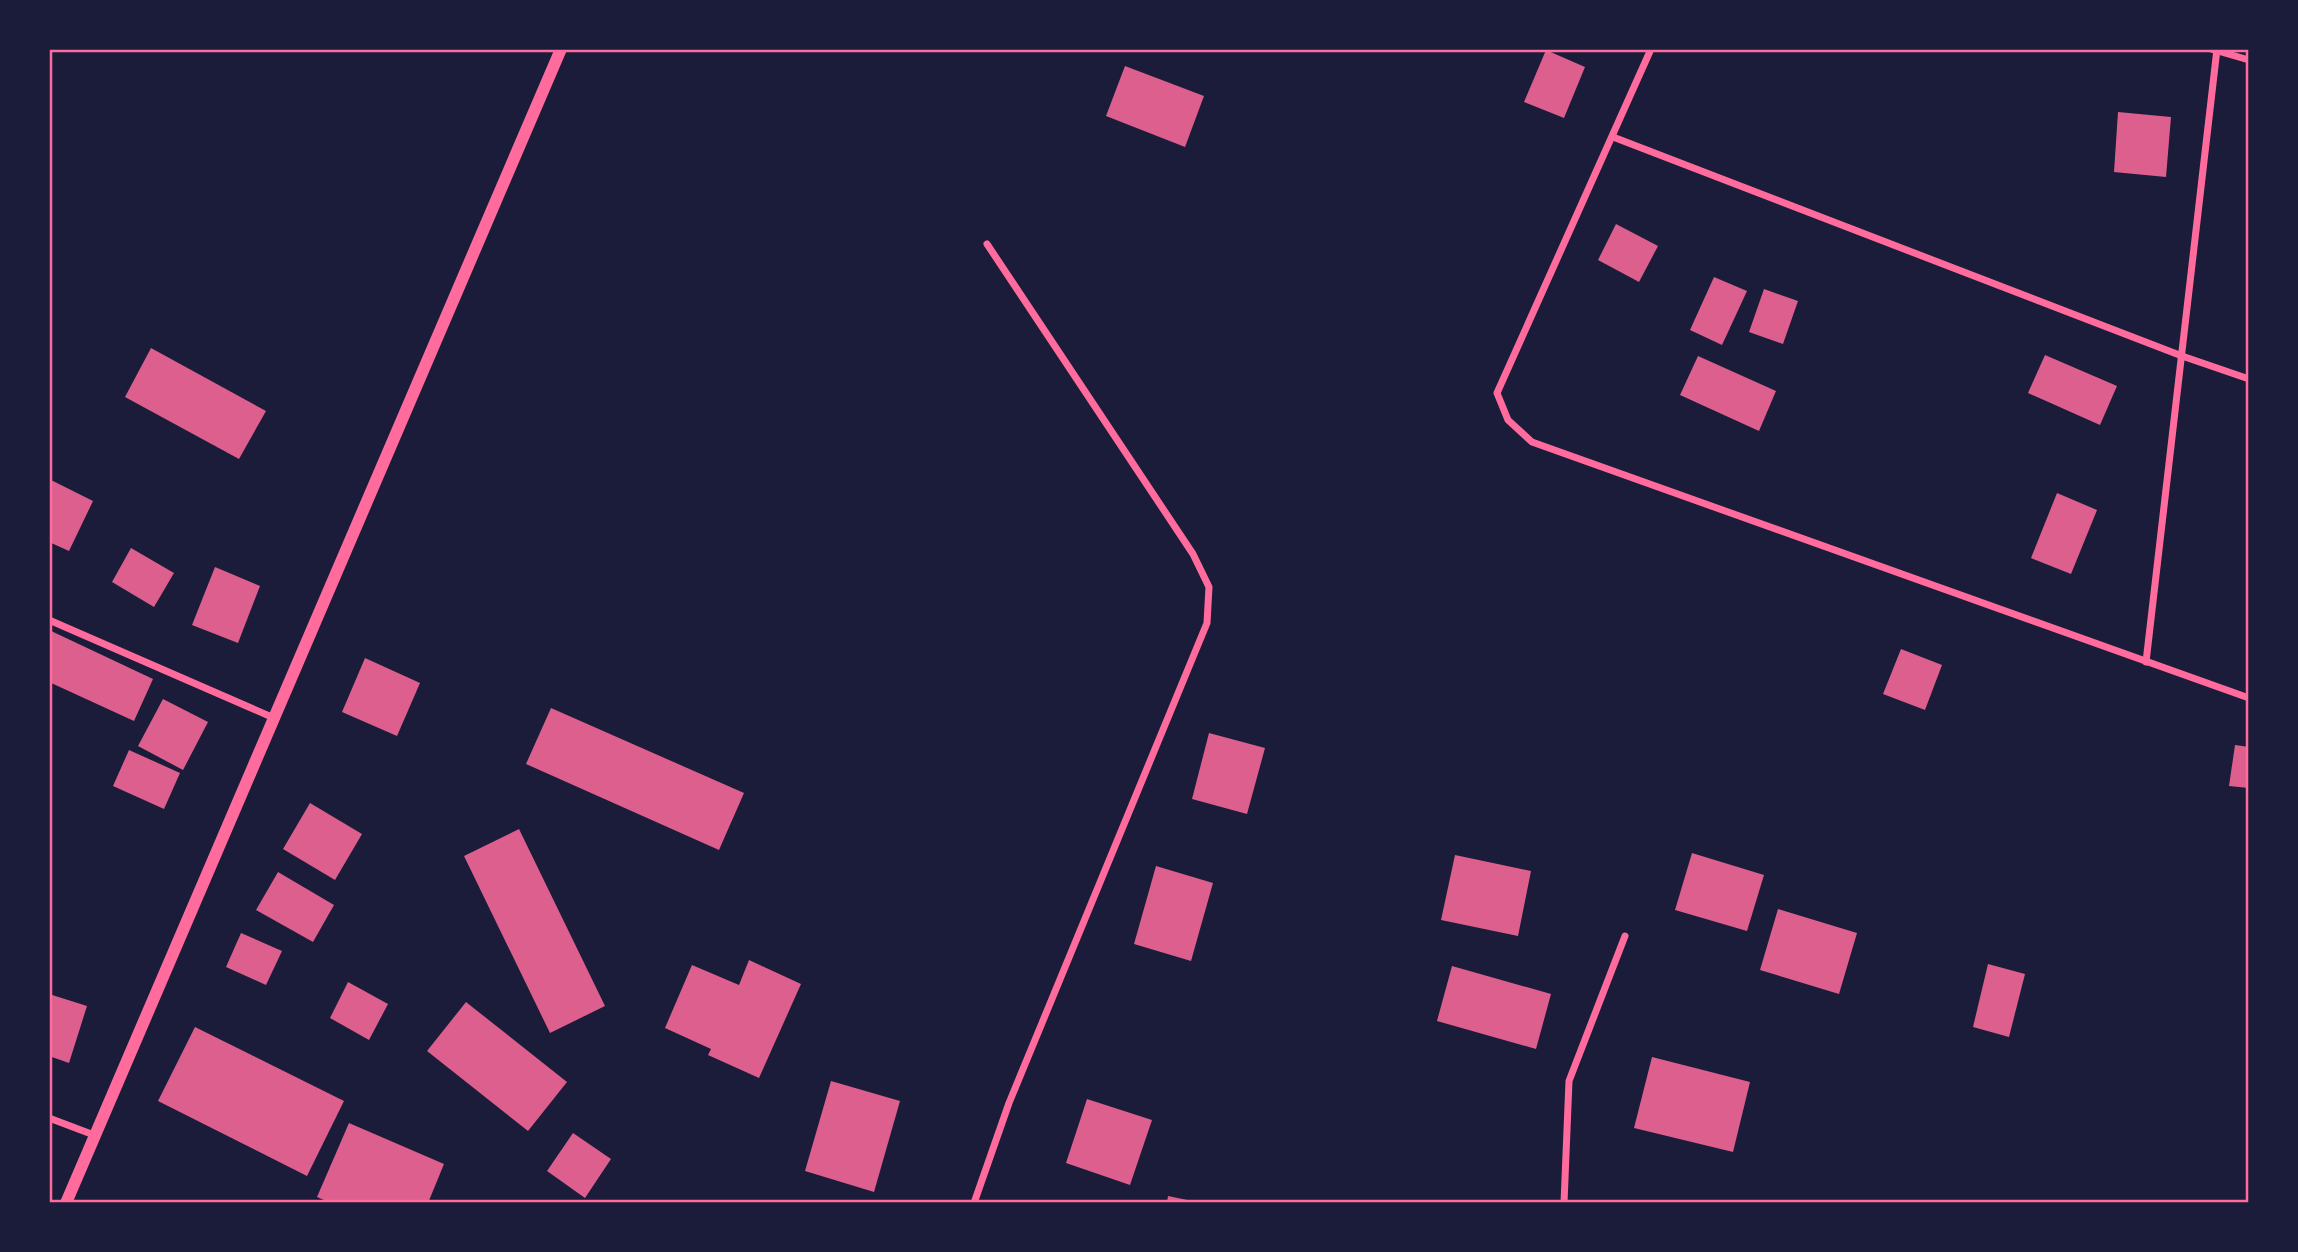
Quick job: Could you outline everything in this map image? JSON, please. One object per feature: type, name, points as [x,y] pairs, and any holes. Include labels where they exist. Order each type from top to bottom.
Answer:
[{"type":"street","points":[[66,1203],[561,49]]},
{"type":"street","points":[[1651,49],[1614,137],[1497,393],[1508,420],[1532,443],[2249,698]]},
{"type":"street","points":[[2146,662],[2215,50],[2249,61]]},
{"type":"street","points":[[1614,137],[2182,356],[2249,379]]},
{"type":"street","points":[[974,1203],[1009,1103],[1207,623],[1209,587],[1193,554],[987,244]]},
{"type":"street","points":[[49,620],[274,718]]},
{"type":"street","points":[[1564,1203],[1569,1081],[1625,936]]},
{"type":"street","points":[[49,1118],[94,1135]]},
{"type":"building","points":[[1546,50],[1585,67],[1564,118],[1524,102]]},
{"type":"building","points":[[1125,66],[1204,96],[1185,147],[1106,116]]},
{"type":"building","points":[[2118,112],[2171,117],[2166,177],[2114,172]]},
{"type":"building","points":[[1616,224],[1658,246],[1639,282],[1598,260]]},
{"type":"building","points":[[1714,277],[1747,291],[1722,345],[1690,330]]},
{"type":"building","points":[[1764,289],[1798,301],[1783,344],[1749,332]]},
{"type":"building","points":[[151,348],[266,411],[239,459],[125,397]]},
{"type":"building","points":[[2045,355],[2117,386],[2100,425],[2028,393]]},
{"type":"building","points":[[1698,356],[1776,391],[1759,431],[1680,395]]},
{"type":"building","points":[[49,479],[93,501],[69,551],[49,542]]},
{"type":"building","points":[[2057,493],[2097,510],[2071,574],[2031,558]]},
{"type":"building","points":[[131,548],[174,573],[154,607],[112,582]]},
{"type":"building","points":[[215,567],[260,586],[238,643],[192,625]]},
{"type":"building","points":[[49,630],[153,679],[134,721],[49,682]]},
{"type":"building","points":[[1901,649],[1942,665],[1925,710],[1883,694]]},
{"type":"building","points":[[365,658],[420,683],[397,736],[342,712]]},
{"type":"building","points":[[163,699],[208,722],[183,770],[138,746]]},
{"type":"building","points":[[551,708],[744,793],[719,850],[526,764]]},
{"type":"building","points":[[1209,733],[1265,748],[1247,814],[1192,799]]},
{"type":"building","points":[[2235,745],[2249,747],[2249,788],[2229,786]]},
{"type":"building","points":[[129,750],[180,773],[164,809],[113,786]]},
{"type":"building","points":[[310,803],[362,834],[335,880],[283,849]]},
{"type":"building","points":[[519,829],[605,1006],[550,1033],[464,856]]},
{"type":"building","points":[[1692,853],[1764,875],[1747,931],[1675,910]]},
{"type":"building","points":[[1455,855],[1531,871],[1518,936],[1441,920]]},
{"type":"building","points":[[1156,866],[1213,883],[1191,961],[1134,944]]},
{"type":"building","points":[[278,872],[334,905],[313,942],[256,910]]},
{"type":"building","points":[[1778,909],[1857,933],[1839,994],[1760,970]]},
{"type":"building","points":[[241,933],[282,951],[266,985],[226,967]]},
{"type":"building","points":[[749,960],[801,984],[759,1078],[708,1055],[711,1049],[665,1028],[692,965],[739,985]]},
{"type":"building","points":[[1988,964],[2025,974],[2009,1037],[1973,1027]]},
{"type":"building","points":[[1452,966],[1551,994],[1536,1049],[1437,1021]]},
{"type":"building","points":[[348,982],[388,1004],[369,1040],[330,1018]]},
{"type":"building","points":[[49,994],[87,1006],[69,1063],[49,1056]]},
{"type":"building","points":[[466,1002],[567,1082],[528,1131],[427,1051]]},
{"type":"building","points":[[195,1027],[344,1101],[307,1176],[158,1101]]},
{"type":"building","points":[[1652,1057],[1750,1082],[1733,1152],[1634,1128]]},
{"type":"building","points":[[831,1081],[900,1101],[874,1192],[805,1171]]},
{"type":"building","points":[[1087,1099],[1152,1120],[1130,1185],[1066,1163]]},
{"type":"building","points":[[349,1123],[444,1164],[428,1203],[331,1203],[317,1197]]},
{"type":"building","points":[[573,1133],[611,1159],[585,1198],[547,1171]]},
{"type":"building","points":[[1168,1196],[1197,1202],[1197,1203],[1167,1203]]}]
